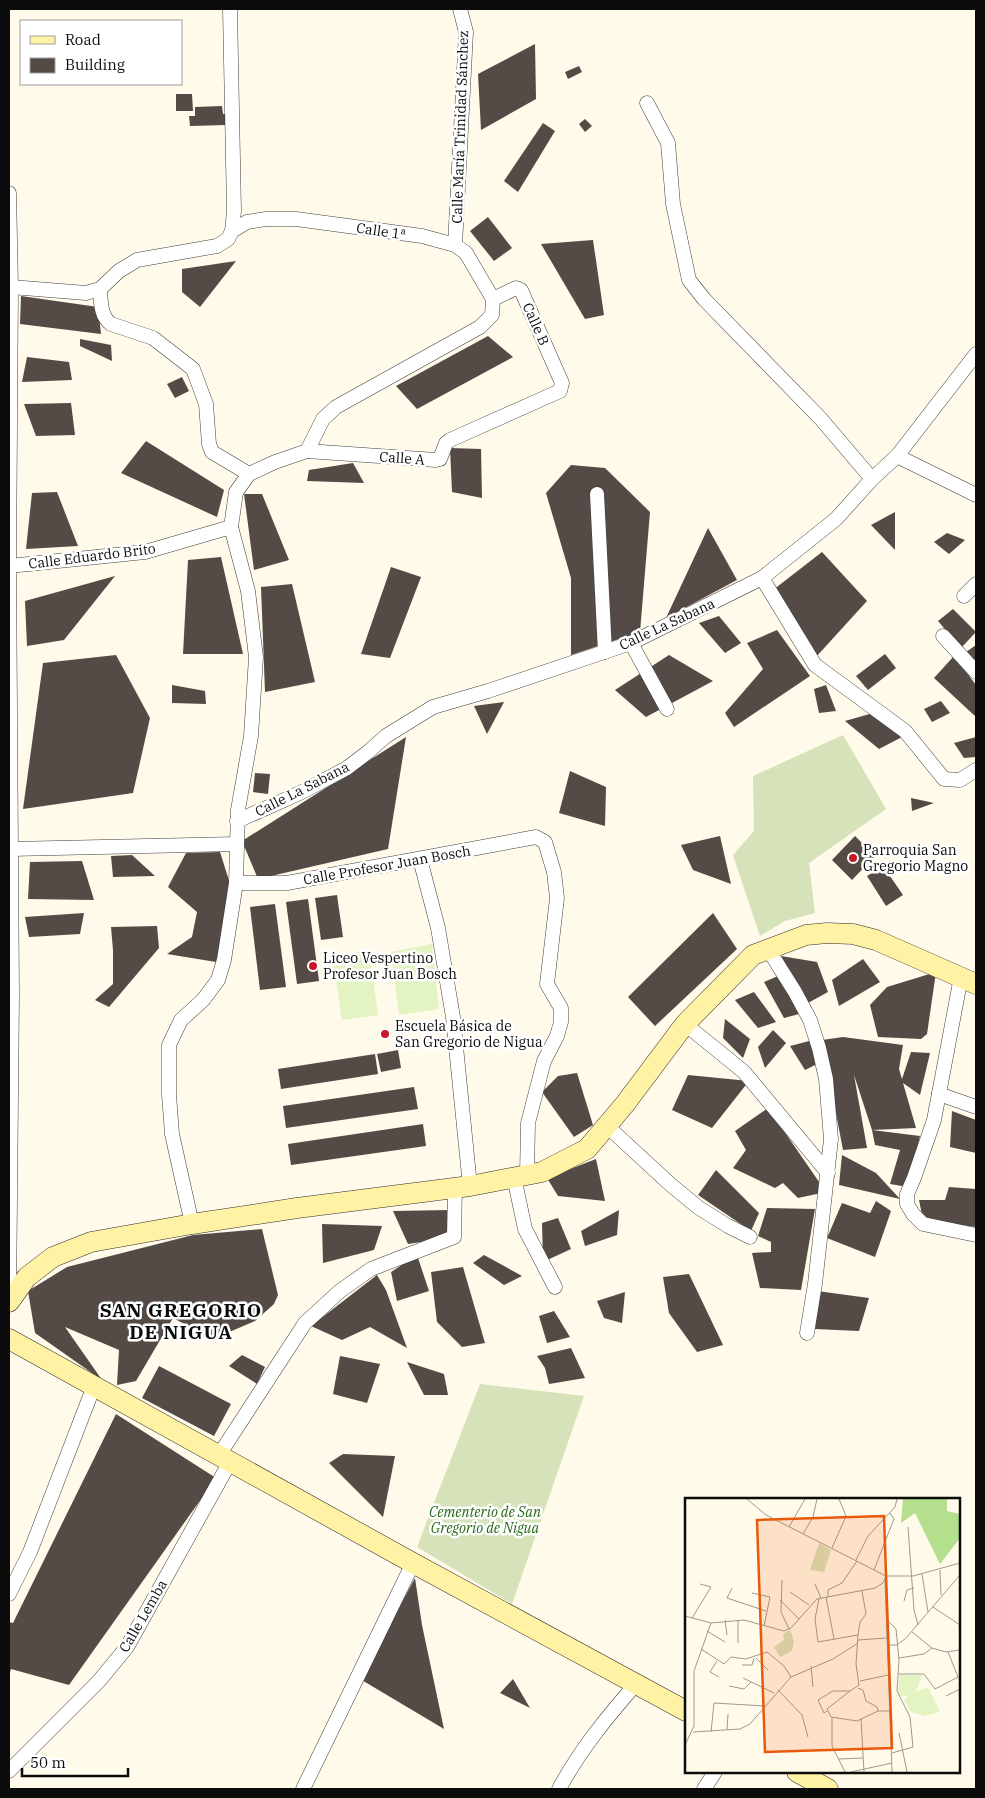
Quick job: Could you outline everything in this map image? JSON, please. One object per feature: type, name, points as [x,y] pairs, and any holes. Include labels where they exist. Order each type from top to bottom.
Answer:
[{"type":"street","points":[[230,9],[234,211],[232,232]]},
{"type":"street","name":"Calle María Trinidad Sánchez","points":[[455,245],[466,32],[460,9]]},
{"type":"street","points":[[648,102],[668,143],[673,204],[689,280],[704,298],[821,419],[872,479]]},
{"type":"street","points":[[9,193],[11,287],[9,1301]]},
{"type":"street","name":"Calle 1ª","points":[[100,289],[119,271],[137,260],[217,246],[228,239],[232,232],[247,222],[266,219],[296,219],[422,236],[455,245]]},
{"type":"street","points":[[192,1224],[172,1134],[169,1094],[169,1045],[181,1020],[203,1000],[218,980],[224,960],[236,883],[237,821],[251,736],[256,657],[248,591],[231,527],[236,492],[249,474],[274,462],[307,451],[323,420],[336,407],[480,327],[492,316],[493,299],[466,253],[455,245]]},
{"type":"street","points":[[11,287],[86,293],[100,289],[105,320],[111,324],[153,338],[193,369],[206,404],[209,444],[212,452],[249,474]]},
{"type":"street","name":"Calle B","points":[[493,299],[516,288],[521,290],[562,383],[562,387]]},
{"type":"street","name":"Calle La Sabana","points":[[237,821],[302,792],[347,768],[386,736],[432,707],[488,691],[631,643],[762,578],[836,519],[872,479],[897,456],[976,355]]},
{"type":"street","name":"Calle A","points":[[307,451],[436,460],[442,456],[446,443],[450,440],[560,391],[562,387]]},
{"type":"street","points":[[897,456],[976,495]]},
{"type":"street","points":[[596,494],[605,652]]},
{"type":"street","name":"Calle Eduardo Brito","points":[[9,566],[145,552],[231,527]]},
{"type":"street","points":[[762,578],[815,665],[905,731],[944,779],[960,780],[976,770]]},
{"type":"street","points":[[964,596],[976,584]]},
{"type":"street","points":[[943,636],[976,672]]},
{"type":"street","points":[[631,643],[667,709]]},
{"type":"street","name":"Calle Profesor Juan Bosch","points":[[236,883],[287,883],[536,838],[545,842],[554,872],[557,906],[547,984],[561,1008],[561,1022],[557,1036],[544,1061],[528,1123],[520,1176]]},
{"type":"street","points":[[11,849],[237,844]]},
{"type":"street","points":[[420,859],[438,928],[453,1018],[462,1187]]},
{"type":"street","points":[[9,1301],[26,1277],[53,1257],[91,1242],[297,1208],[462,1187],[542,1172],[588,1149],[685,1024],[753,955],[806,935],[827,933],[853,934],[898,948],[968,981],[931,1129],[907,1194],[907,1204],[913,1214],[923,1224],[976,1235]]},
{"type":"street","points":[[768,949],[810,1020],[826,1079],[831,1139],[815,1284],[807,1333]]},
{"type":"street","points":[[685,1024],[744,1072],[828,1173]]},
{"type":"street","points":[[939,1094],[976,1107]]},
{"type":"street","points":[[607,1126],[699,1208],[728,1226],[750,1236]]},
{"type":"street","points":[[520,1176],[525,1229],[555,1287]]},
{"type":"street","name":"Calle Lemba","points":[[9,1771],[99,1681],[127,1647],[224,1458],[305,1323],[340,1291],[371,1269],[454,1237],[462,1187]]},
{"type":"street","points":[[9,1339],[413,1564],[685,1710]]},
{"type":"street","points":[[9,1594],[12,1579],[30,1552],[94,1386]]},
{"type":"street","points":[[303,1789],[413,1564]]},
{"type":"street","points":[[559,1789],[579,1754],[602,1722],[636,1684]]},
{"type":"street","points":[[704,1789],[714,1773]]},
{"type":"street","points":[[799,1773],[828,1789]]},
{"type":"green space","points":[[843,735],[886,809],[809,863],[815,913],[785,921],[760,936],[733,855],[754,831],[753,776]]},
{"type":"green space","points":[[432,944],[439,1009],[399,1015],[391,952]]},
{"type":"green space","points":[[369,950],[378,1015],[342,1020],[332,956]]},
{"type":"green space","name":"Cementerio de San Gregorio de Nigua","points":[[480,1384],[584,1396],[512,1604],[417,1547]]},
{"type":"building","points":[[535,44],[536,99],[481,130],[478,74]]},
{"type":"building","points":[[579,66],[582,72],[568,79],[565,72]]},
{"type":"building","points":[[176,94],[192,94],[193,111],[176,111]]},
{"type":"building","points":[[222,106],[223,114],[226,114],[226,125],[190,126],[189,116],[195,116],[195,107]]},
{"type":"building","points":[[585,119],[592,126],[585,132],[579,124]]},
{"type":"building","points":[[543,123],[555,131],[518,192],[504,181]]},
{"type":"building","points":[[488,217],[512,248],[494,261],[470,231]]},
{"type":"building","points":[[593,240],[604,315],[585,319],[541,244]]},
{"type":"building","points":[[236,261],[200,307],[182,292],[182,269]]},
{"type":"building","points":[[21,296],[98,307],[101,334],[20,324]]},
{"type":"building","points":[[488,336],[513,357],[417,409],[396,386]]},
{"type":"building","points":[[80,339],[111,345],[112,361],[80,346]]},
{"type":"building","points":[[27,357],[69,362],[72,380],[22,382]]},
{"type":"building","points":[[182,377],[189,391],[175,398],[167,384]]},
{"type":"building","points":[[71,403],[75,435],[36,436],[24,404]]},
{"type":"building","points":[[146,441],[224,490],[217,517],[121,473]]},
{"type":"building","points":[[450,448],[481,449],[482,498],[452,492]]},
{"type":"building","points":[[353,463],[364,483],[307,481],[309,470]]},
{"type":"building","points":[[571,465],[605,468],[650,512],[640,632],[571,655],[571,578],[546,493]]},
{"type":"building","points":[[57,492],[78,546],[26,549],[32,493]]},
{"type":"building","points":[[244,494],[262,494],[289,560],[254,570]]},
{"type":"building","points":[[895,512],[895,550],[871,525]]},
{"type":"building","points":[[708,528],[737,580],[666,618]]},
{"type":"building","points":[[947,533],[965,540],[949,554],[934,542]]},
{"type":"building","points":[[822,552],[867,601],[816,657],[773,590]]},
{"type":"building","points":[[221,557],[243,654],[183,654],[188,560]]},
{"type":"building","points":[[391,567],[421,577],[390,658],[361,654]]},
{"type":"building","points":[[115,576],[64,640],[27,646],[25,601]]},
{"type":"building","points":[[292,584],[315,682],[265,692],[261,587]]},
{"type":"building","points":[[953,609],[976,632],[961,648],[938,621]]},
{"type":"building","points":[[719,616],[741,643],[725,653],[699,623]]},
{"type":"building","points":[[777,630],[810,676],[734,727],[725,713],[763,669],[747,643]]},
{"type":"building","points":[[976,645],[976,662],[966,652]]},
{"type":"building","points":[[885,654],[896,668],[868,690],[856,676]]},
{"type":"building","points":[[116,655],[150,718],[133,793],[23,809],[43,663]]},
{"type":"building","points":[[669,655],[713,681],[646,717],[615,690]]},
{"type":"building","points":[[954,656],[976,685],[976,717],[934,678]]},
{"type":"building","points":[[172,685],[205,691],[206,704],[172,703]]},
{"type":"building","points":[[826,685],[836,711],[819,713],[814,689]]},
{"type":"building","points":[[941,701],[950,713],[932,722],[924,709]]},
{"type":"building","points":[[504,702],[487,734],[474,706]]},
{"type":"building","points":[[873,713],[902,737],[879,749],[845,721]]},
{"type":"building","points":[[406,737],[388,849],[258,879],[242,841]]},
{"type":"building","points":[[976,737],[976,757],[964,758],[954,743]]},
{"type":"building","points":[[570,771],[606,787],[605,826],[559,813]]},
{"type":"building","points":[[255,773],[270,774],[268,794],[253,792]]},
{"type":"building","points":[[911,798],[934,803],[912,811]]},
{"type":"building","points":[[720,836],[731,884],[693,870],[681,845]]},
{"type":"building","name":"Parroquia San Gregorio Magno","points":[[855,836],[875,856],[852,880],[832,860]]},
{"type":"building","points":[[220,852],[232,890],[216,962],[167,954],[192,937],[197,912],[168,887],[186,853]]},
{"type":"building","points":[[132,855],[155,876],[113,877],[111,856]]},
{"type":"building","points":[[82,861],[94,900],[28,899],[30,862]]},
{"type":"building","points":[[883,866],[903,895],[886,906],[867,876]]},
{"type":"building","points":[[337,895],[343,937],[321,940],[315,898]]},
{"type":"building","points":[[308,899],[319,981],[297,984],[286,902]]},
{"type":"building","points":[[275,904],[286,987],[260,990],[250,907]]},
{"type":"building","points":[[84,913],[80,934],[29,937],[25,917]]},
{"type":"building","points":[[713,913],[737,949],[655,1026],[628,997]]},
{"type":"building","points":[[157,926],[159,948],[109,1007],[95,1000],[113,984],[111,927]]},
{"type":"building","points":[[781,956],[817,962],[828,992],[808,1003]]},
{"type":"building","points":[[863,959],[880,982],[839,1006],[832,980]]},
{"type":"building","points":[[936,972],[927,1034],[921,1039],[878,1037],[870,1005],[887,987]]},
{"type":"building","points":[[778,976],[803,1013],[784,1018],[764,982]]},
{"type":"building","points":[[754,992],[776,1022],[758,1028],[735,1000]]},
{"type":"building","points":[[725,1019],[750,1039],[743,1058],[723,1038]]},
{"type":"building","points":[[773,1030],[786,1043],[765,1068],[758,1047]]},
{"type":"building","points":[[843,1037],[903,1045],[899,1069],[902,1079],[911,1052],[930,1053],[920,1095],[903,1083],[916,1128],[872,1130],[854,1075],[867,1148],[843,1150],[822,1040]]},
{"type":"building","points":[[813,1040],[821,1062],[805,1070],[790,1046]]},
{"type":"building","points":[[398,1050],[401,1068],[381,1072],[377,1054]]},
{"type":"building","points":[[375,1054],[378,1074],[281,1089],[278,1069]]},
{"type":"building","points":[[577,1073],[593,1125],[574,1137],[542,1092],[558,1076]]},
{"type":"building","points":[[688,1075],[749,1081],[712,1128],[672,1110]]},
{"type":"building","points":[[414,1087],[418,1109],[286,1128],[283,1106]]},
{"type":"building","points":[[768,1108],[826,1192],[798,1198],[783,1183],[775,1188],[733,1168],[746,1150],[735,1131]]},
{"type":"building","points":[[952,1111],[976,1120],[976,1153],[950,1147]]},
{"type":"building","points":[[423,1124],[426,1146],[291,1165],[288,1144]]},
{"type":"building","points":[[872,1130],[920,1136],[908,1187],[890,1184],[900,1150],[875,1145]]},
{"type":"building","points":[[842,1155],[876,1173],[900,1199],[839,1185]]},
{"type":"building","points":[[596,1159],[605,1201],[558,1196],[547,1178]]},
{"type":"building","points":[[716,1170],[759,1213],[751,1231],[698,1195]]},
{"type":"building","points":[[949,1187],[976,1189],[976,1227],[923,1220],[919,1200],[945,1200]]},
{"type":"building","points":[[876,1201],[891,1211],[875,1257],[827,1238],[842,1203],[870,1213]]},
{"type":"building","points":[[767,1208],[815,1209],[801,1290],[760,1288],[752,1253],[771,1252],[771,1242],[758,1236]]},
{"type":"building","points":[[450,1210],[453,1237],[408,1244],[393,1211]]},
{"type":"building","points":[[619,1210],[617,1235],[585,1246],[581,1231]]},
{"type":"building","points":[[558,1218],[571,1249],[543,1262],[542,1223]]},
{"type":"building","points":[[322,1224],[382,1226],[374,1250],[323,1263]]},
{"type":"building","points":[[262,1229],[278,1295],[274,1304],[255,1321],[213,1339],[173,1318],[136,1381],[117,1385],[119,1350],[65,1327],[102,1380],[35,1333],[28,1291],[67,1267],[193,1235]]},
{"type":"building","points":[[417,1255],[429,1291],[397,1301],[391,1272]]},
{"type":"building","points":[[484,1255],[522,1276],[504,1285],[473,1263]]},
{"type":"building","points":[[463,1267],[485,1343],[462,1347],[437,1322],[431,1272]]},
{"type":"building","points":[[689,1274],[723,1345],[697,1352],[669,1313],[663,1277]]},
{"type":"building","points":[[377,1275],[386,1290],[407,1348],[370,1327],[342,1340],[311,1326]]},
{"type":"building","points":[[817,1291],[869,1298],[859,1331],[815,1329]]},
{"type":"building","points":[[625,1292],[622,1323],[604,1318],[597,1301]]},
{"type":"building","points":[[554,1311],[570,1337],[547,1343],[539,1316]]},
{"type":"building","points":[[571,1348],[585,1378],[549,1384],[545,1368],[537,1356]]},
{"type":"building","points":[[242,1355],[265,1367],[257,1384],[229,1366]]},
{"type":"building","points":[[340,1356],[380,1364],[367,1403],[333,1394]]},
{"type":"building","points":[[407,1362],[444,1374],[448,1395],[424,1395]]},
{"type":"building","points":[[159,1366],[231,1404],[214,1436],[142,1398]]},
{"type":"building","points":[[116,1414],[216,1478],[69,1685],[11,1669],[9,1675],[9,1622],[13,1623]]},
{"type":"building","points":[[343,1454],[395,1456],[383,1517],[329,1463]]},
{"type":"building","points":[[415,1578],[422,1625],[444,1729],[360,1679]]},
{"type":"building","points":[[513,1679],[530,1708],[500,1693]]},
{"type":"place","name":"Parroquia San Gregorio Magno","points":[[853,858]]},
{"type":"place","name":"Liceo Vespertino Profesor Juan Bosch","points":[[313,966]]},
{"type":"place","name":"Escuela Básica de San Gregorio de Nigua","points":[[385,1034]]},
{"type":"district","name":"SAN GREGORIO DE NIGUA","points":[[181,1321]]}]
